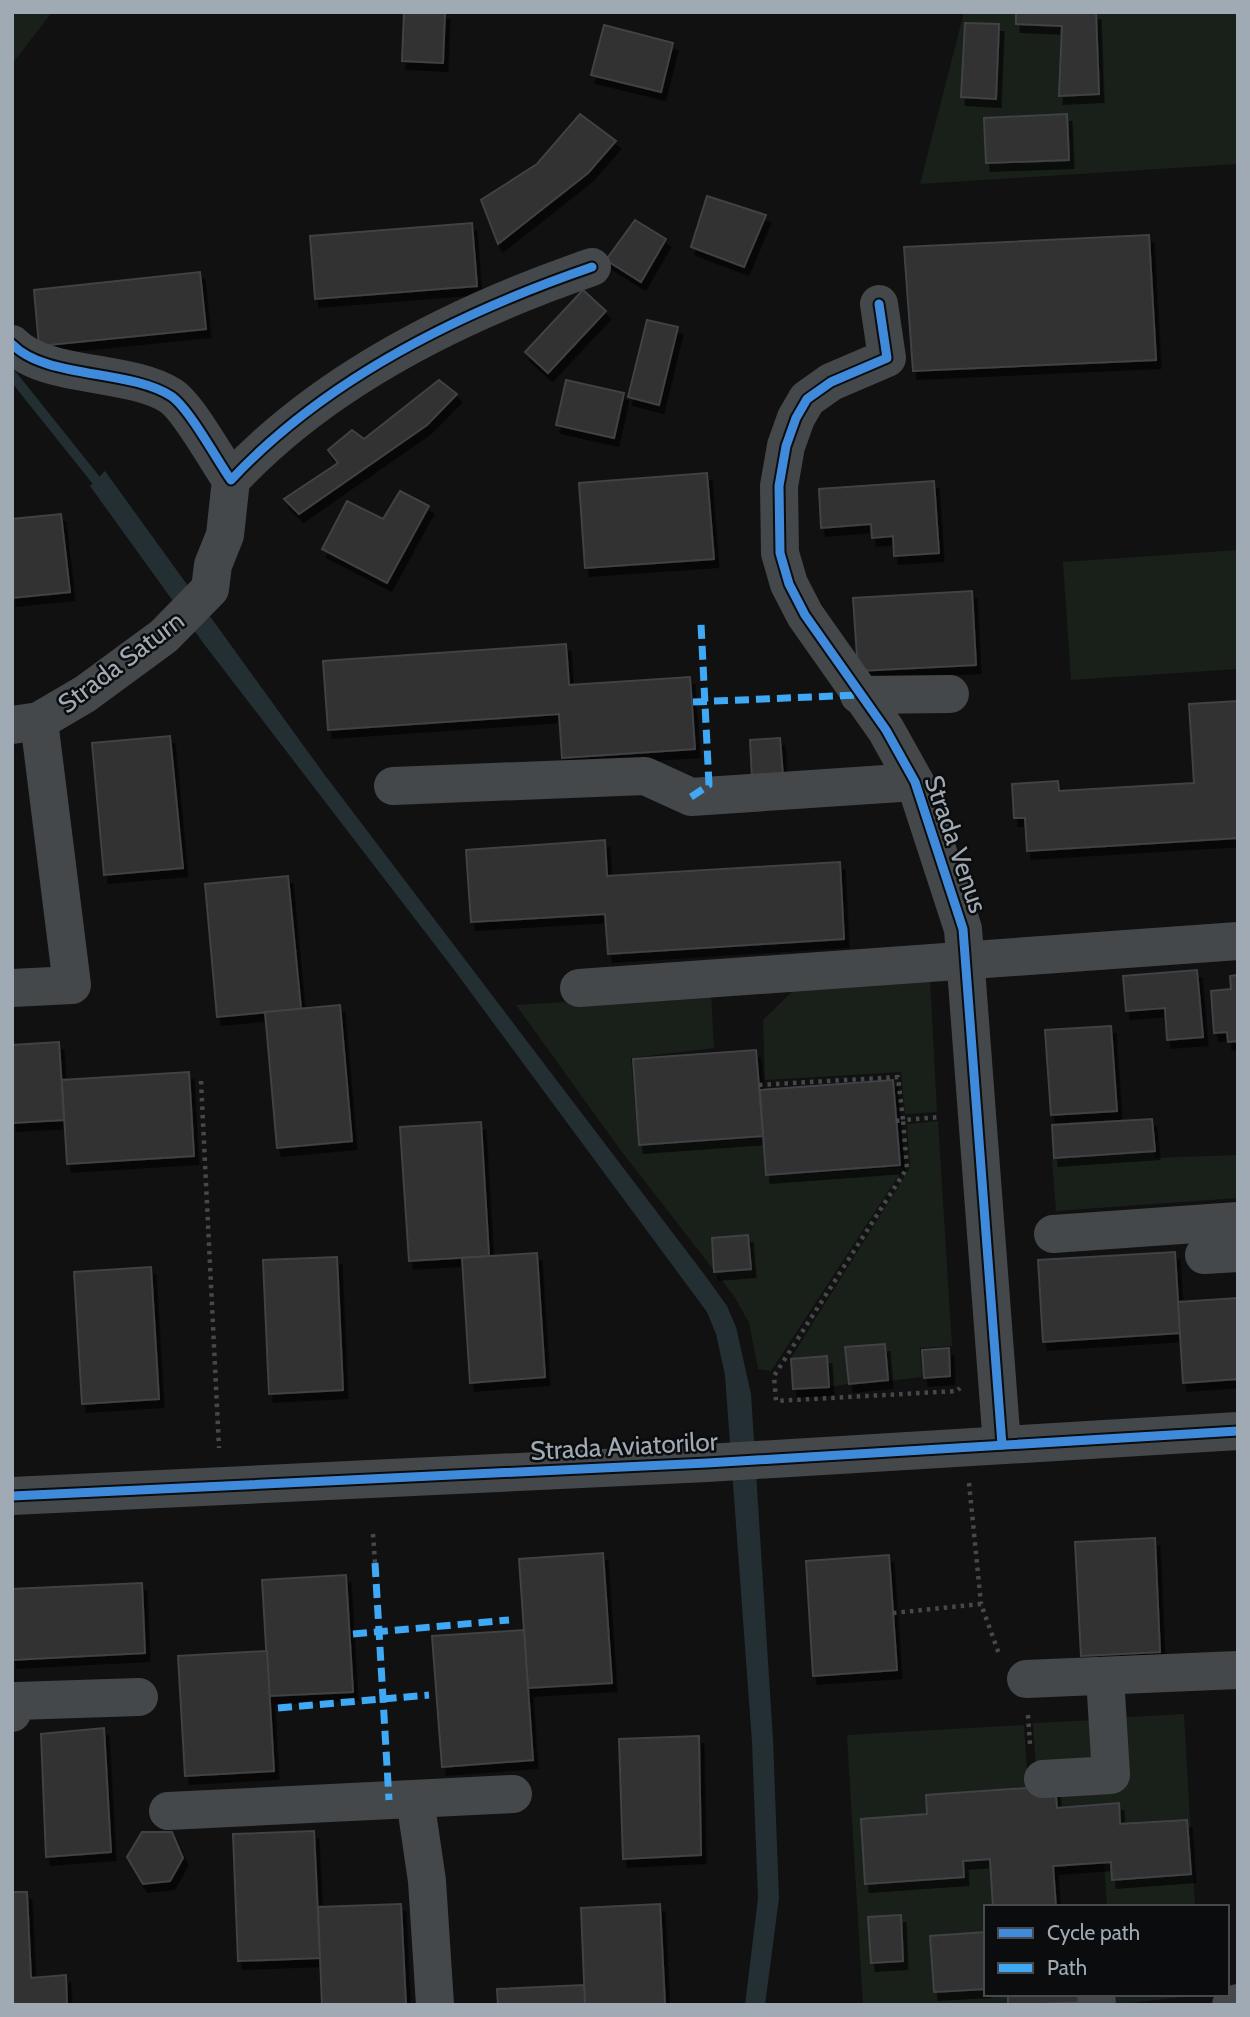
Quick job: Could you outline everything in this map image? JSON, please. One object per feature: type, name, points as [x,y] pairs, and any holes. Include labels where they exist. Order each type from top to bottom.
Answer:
[{"type":"street","points":[[12,344],[37,359],[146,384],[173,397],[230,480],[265,444],[318,403],[405,350],[473,313],[592,267]]},
{"type":"street","name":"Strada Venus","points":[[879,304],[887,358],[831,382],[807,399],[786,446],[779,486],[780,553],[789,584],[806,615],[859,695],[886,730],[915,782],[955,903],[967,962],[1002,1445]]},
{"type":"street","name":"Strada Saturn","points":[[12,988],[72,985],[26,723],[85,694],[164,636],[210,589],[213,565],[225,535],[230,480]]},
{"type":"street","points":[[859,695],[950,694]]},
{"type":"street","name":"Strada Venus","points":[[393,786],[645,776],[691,797],[915,782]]},
{"type":"street","points":[[579,988],[1238,941]]},
{"type":"street","points":[[1053,1234],[1238,1221]]},
{"type":"street","name":"Strada Aviatorilor","points":[[12,1496],[707,1463],[1238,1432]]},
{"type":"street","points":[[1026,1679],[1238,1670]]},
{"type":"street","points":[[1043,1779],[1111,1775],[1105,1677]]},
{"type":"street","points":[[12,1713],[16,1701],[139,1697]]},
{"type":"street","points":[[168,1811],[513,1794]]},
{"type":"street","points":[[415,1799],[427,1881],[435,2005]]},
{"type":"street","points":[[1231,2005],[1238,2003]]},
{"type":"path","points":[[760,1085],[898,1077],[907,1168],[774,1376],[776,1401],[957,1391],[967,1381]]},
{"type":"path","points":[[201,1082],[221,1486]]},
{"type":"path","points":[[896,1121],[949,1116]]},
{"type":"path","points":[[969,1480],[981,1604]]},
{"type":"path","points":[[373,1534],[375,1563]]},
{"type":"shaded area","points":[[12,12],[52,12],[12,64]]},
{"type":"shaded area","points":[[964,12],[1238,12],[1238,164],[920,184]]},
{"type":"shaded area","points":[[105,471],[324,774],[727,1306],[736,1327],[751,1394],[773,1740],[779,1898],[765,2005],[745,2005],[758,1898],[752,1742],[725,1375],[716,1334],[707,1312],[452,967],[204,644],[90,486]]},
{"type":"shaded area","points":[[1238,550],[1238,669],[1071,680],[1063,562]]},
{"type":"shaded area","points":[[930,979],[937,1112],[905,1114],[901,1072],[765,1080],[763,1020],[795,989]]},
{"type":"shaded area","points":[[711,993],[714,1048],[631,1058],[638,1146],[763,1138],[766,1176],[904,1167],[771,1371],[758,1369],[749,1323],[734,1296],[619,1148],[516,1005]]},
{"type":"shaded area","points":[[938,1121],[952,1346],[920,1348],[922,1377],[889,1381],[886,1344],[846,1348],[848,1384],[830,1387],[827,1356],[791,1358],[910,1168],[907,1124]]},
{"type":"shaded area","points":[[1155,1151],[1155,1158],[1238,1155],[1238,1198],[1056,1211],[1052,1159]]},
{"type":"shaded area","points":[[1184,1714],[1195,1905],[1107,1905],[1104,1863],[1111,1862],[1113,1880],[1191,1874],[1187,1820],[1120,1824],[1118,1803],[1057,1808],[1055,1786],[1116,1781],[1115,1718]]},
{"type":"shaded area","points":[[1096,1720],[1099,1764],[1036,1768],[1033,1723]]},
{"type":"shaded area","points":[[1024,1725],[1028,1787],[927,1795],[927,1814],[861,1819],[866,1884],[963,1877],[963,1861],[990,1859],[993,1905],[984,1905],[984,1932],[930,1936],[934,1992],[984,1989],[984,1996],[1008,1996],[1008,2005],[863,2005],[847,1735]],"holes":[[[901,1915],[903,1961],[871,1963],[868,1917]]]},
{"type":"shaded area","points":[[1113,1996],[1191,1996],[1113,2005]]},
{"type":"building","points":[[404,12],[445,12],[443,63],[402,61]]},
{"type":"building","points":[[1016,12],[1096,12],[1099,94],[1059,96],[1062,26],[1016,24]]},
{"type":"building","points":[[965,23],[999,24],[996,99],[961,97]]},
{"type":"building","points":[[604,25],[673,43],[661,92],[591,75]]},
{"type":"building","points":[[580,114],[616,141],[588,173],[498,244],[481,200],[537,164]]},
{"type":"building","points":[[1067,114],[1069,160],[986,163],[984,118]]},
{"type":"building","points":[[707,196],[766,215],[744,267],[691,247]]},
{"type":"building","points":[[635,220],[666,239],[641,282],[606,260]]},
{"type":"building","points":[[472,223],[477,286],[315,299],[310,236]]},
{"type":"building","points":[[1149,235],[1156,360],[913,371],[904,247]]},
{"type":"building","points":[[200,272],[206,329],[39,346],[34,290]]},
{"type":"building","points":[[583,290],[606,311],[548,373],[525,352]]},
{"type":"building","points":[[647,320],[678,327],[659,405],[628,397]]},
{"type":"building","points":[[439,380],[457,394],[427,425],[299,514],[284,499],[338,463],[328,450],[352,430],[364,439]]},
{"type":"building","points":[[566,380],[624,393],[614,438],[556,425]]},
{"type":"building","points":[[707,473],[714,559],[585,568],[579,483]]},
{"type":"building","points":[[934,481],[939,553],[894,556],[893,536],[872,538],[871,524],[821,528],[819,489]]},
{"type":"building","points":[[400,491],[429,506],[387,583],[322,549],[347,501],[383,519]]},
{"type":"building","points":[[61,514],[70,592],[12,598],[12,519]]},
{"type":"building","points":[[972,591],[976,665],[858,671],[853,598]]},
{"type":"building","points":[[566,644],[569,685],[690,677],[695,749],[562,758],[559,714],[328,730],[323,661]]},
{"type":"building","points":[[1238,701],[1238,838],[1027,851],[1025,818],[1014,818],[1012,784],[1058,781],[1059,791],[1194,783],[1189,704]]},
{"type":"building","points":[[170,736],[183,868],[104,875],[92,743]]},
{"type":"building","points":[[780,738],[783,776],[752,778],[750,740]]},
{"type":"building","points":[[605,840],[607,876],[840,862],[844,939],[608,954],[605,914],[471,922],[466,850]]},
{"type":"building","points":[[288,876],[301,1009],[217,1017],[205,884]]},
{"type":"building","points":[[1197,970],[1203,1037],[1167,1040],[1165,1008],[1126,1011],[1123,976]]},
{"type":"building","points":[[1238,975],[1238,1041],[1228,1042],[1227,1032],[1214,1033],[1211,991],[1231,989],[1230,976]]},
{"type":"building","points":[[340,1005],[352,1141],[277,1148],[265,1012]]},
{"type":"building","points":[[1111,1026],[1117,1111],[1051,1115],[1045,1030]]},
{"type":"building","points":[[59,1042],[64,1120],[12,1123],[12,1045]]},
{"type":"building","points":[[756,1050],[763,1136],[639,1145],[633,1059]]},
{"type":"building","points":[[189,1072],[194,1156],[67,1164],[62,1080]]},
{"type":"building","points":[[893,1080],[900,1165],[766,1175],[760,1090]]},
{"type":"building","points":[[1152,1119],[1155,1151],[1054,1158],[1052,1125]]},
{"type":"building","points":[[481,1122],[489,1256],[409,1261],[400,1127]]},
{"type":"building","points":[[748,1235],[751,1269],[714,1272],[712,1238]]},
{"type":"building","points":[[1175,1252],[1180,1333],[1043,1342],[1038,1260]]},
{"type":"building","points":[[537,1253],[545,1377],[470,1383],[462,1258]]},
{"type":"building","points":[[337,1257],[343,1390],[269,1394],[263,1260]]},
{"type":"building","points":[[151,1267],[159,1399],[82,1404],[74,1272]]},
{"type":"building","points":[[1238,1298],[1238,1379],[1183,1383],[1178,1302]]},
{"type":"building","points":[[885,1344],[888,1380],[849,1384],[845,1347]]},
{"type":"building","points":[[949,1348],[950,1376],[924,1378],[922,1350]]},
{"type":"building","points":[[827,1356],[829,1387],[793,1389],[791,1359]]},
{"type":"building","points":[[1155,1538],[1160,1652],[1081,1656],[1075,1542]]},
{"type":"building","points":[[603,1553],[612,1683],[528,1688],[519,1559]]},
{"type":"building","points":[[889,1555],[897,1670],[813,1676],[806,1561]]},
{"type":"building","points":[[346,1575],[353,1692],[269,1696],[262,1580]]},
{"type":"building","points":[[142,1583],[145,1653],[12,1660],[12,1589]]},
{"type":"building","points":[[524,1630],[533,1760],[442,1767],[432,1636]]},
{"type":"building","points":[[267,1651],[274,1771],[185,1776],[178,1656]]},
{"type":"building","points":[[104,1728],[111,1852],[46,1857],[41,1734]]},
{"type":"building","points":[[699,1736],[701,1855],[623,1859],[619,1739]]},
{"type":"building","points":[[1055,1786],[1057,1808],[1119,1803],[1120,1824],[1187,1820],[1191,1874],[1112,1880],[1111,1862],[1053,1866],[1056,1905],[993,1905],[990,1859],[963,1861],[964,1877],[865,1884],[861,1819],[927,1814],[926,1795]]},
{"type":"building","points":[[314,1831],[320,1958],[238,1961],[233,1834]]},
{"type":"building","points":[[142,1832],[172,1832],[183,1858],[170,1881],[143,1884],[127,1857]]},
{"type":"building","points":[[12,1892],[27,1892],[31,1978],[66,1975],[67,2005],[12,2005]]},
{"type":"building","points":[[401,1904],[406,2005],[322,2005],[318,1907]]},
{"type":"building","points":[[660,1904],[665,2005],[585,2005],[581,1908]]},
{"type":"building","points":[[901,1915],[903,1961],[871,1963],[868,1917]]},
{"type":"building","points":[[984,1932],[984,1989],[934,1992],[930,1936]]},
{"type":"building","points":[[584,1985],[585,2005],[498,2005],[497,1989]]},
{"type":"building","points":[[1008,1996],[1084,1996],[1085,2002],[1008,2005]]},
{"type":"waterway","points":[[12,375],[104,490]]},
{"type":"marked path","points":[[691,797],[709,785],[701,624]]},
{"type":"marked path","points":[[693,702],[859,695]]},
{"type":"marked path","points":[[375,1563],[389,1800]]},
{"type":"marked path","points":[[353,1634],[509,1620]]},
{"type":"marked path","points":[[278,1708],[429,1695]]},
{"type":"cycle path","points":[[12,344],[45,363],[133,381],[171,396],[194,423],[231,480],[268,443],[309,410],[398,352],[494,305],[592,267]]},
{"type":"cycle path","points":[[879,304],[887,358],[831,382],[807,399],[796,418],[786,446],[779,486],[780,553],[789,584],[805,615],[886,730],[915,782],[963,929],[1002,1445]]},
{"type":"cycle path","points":[[12,1496],[707,1463],[1238,1431]]}]
